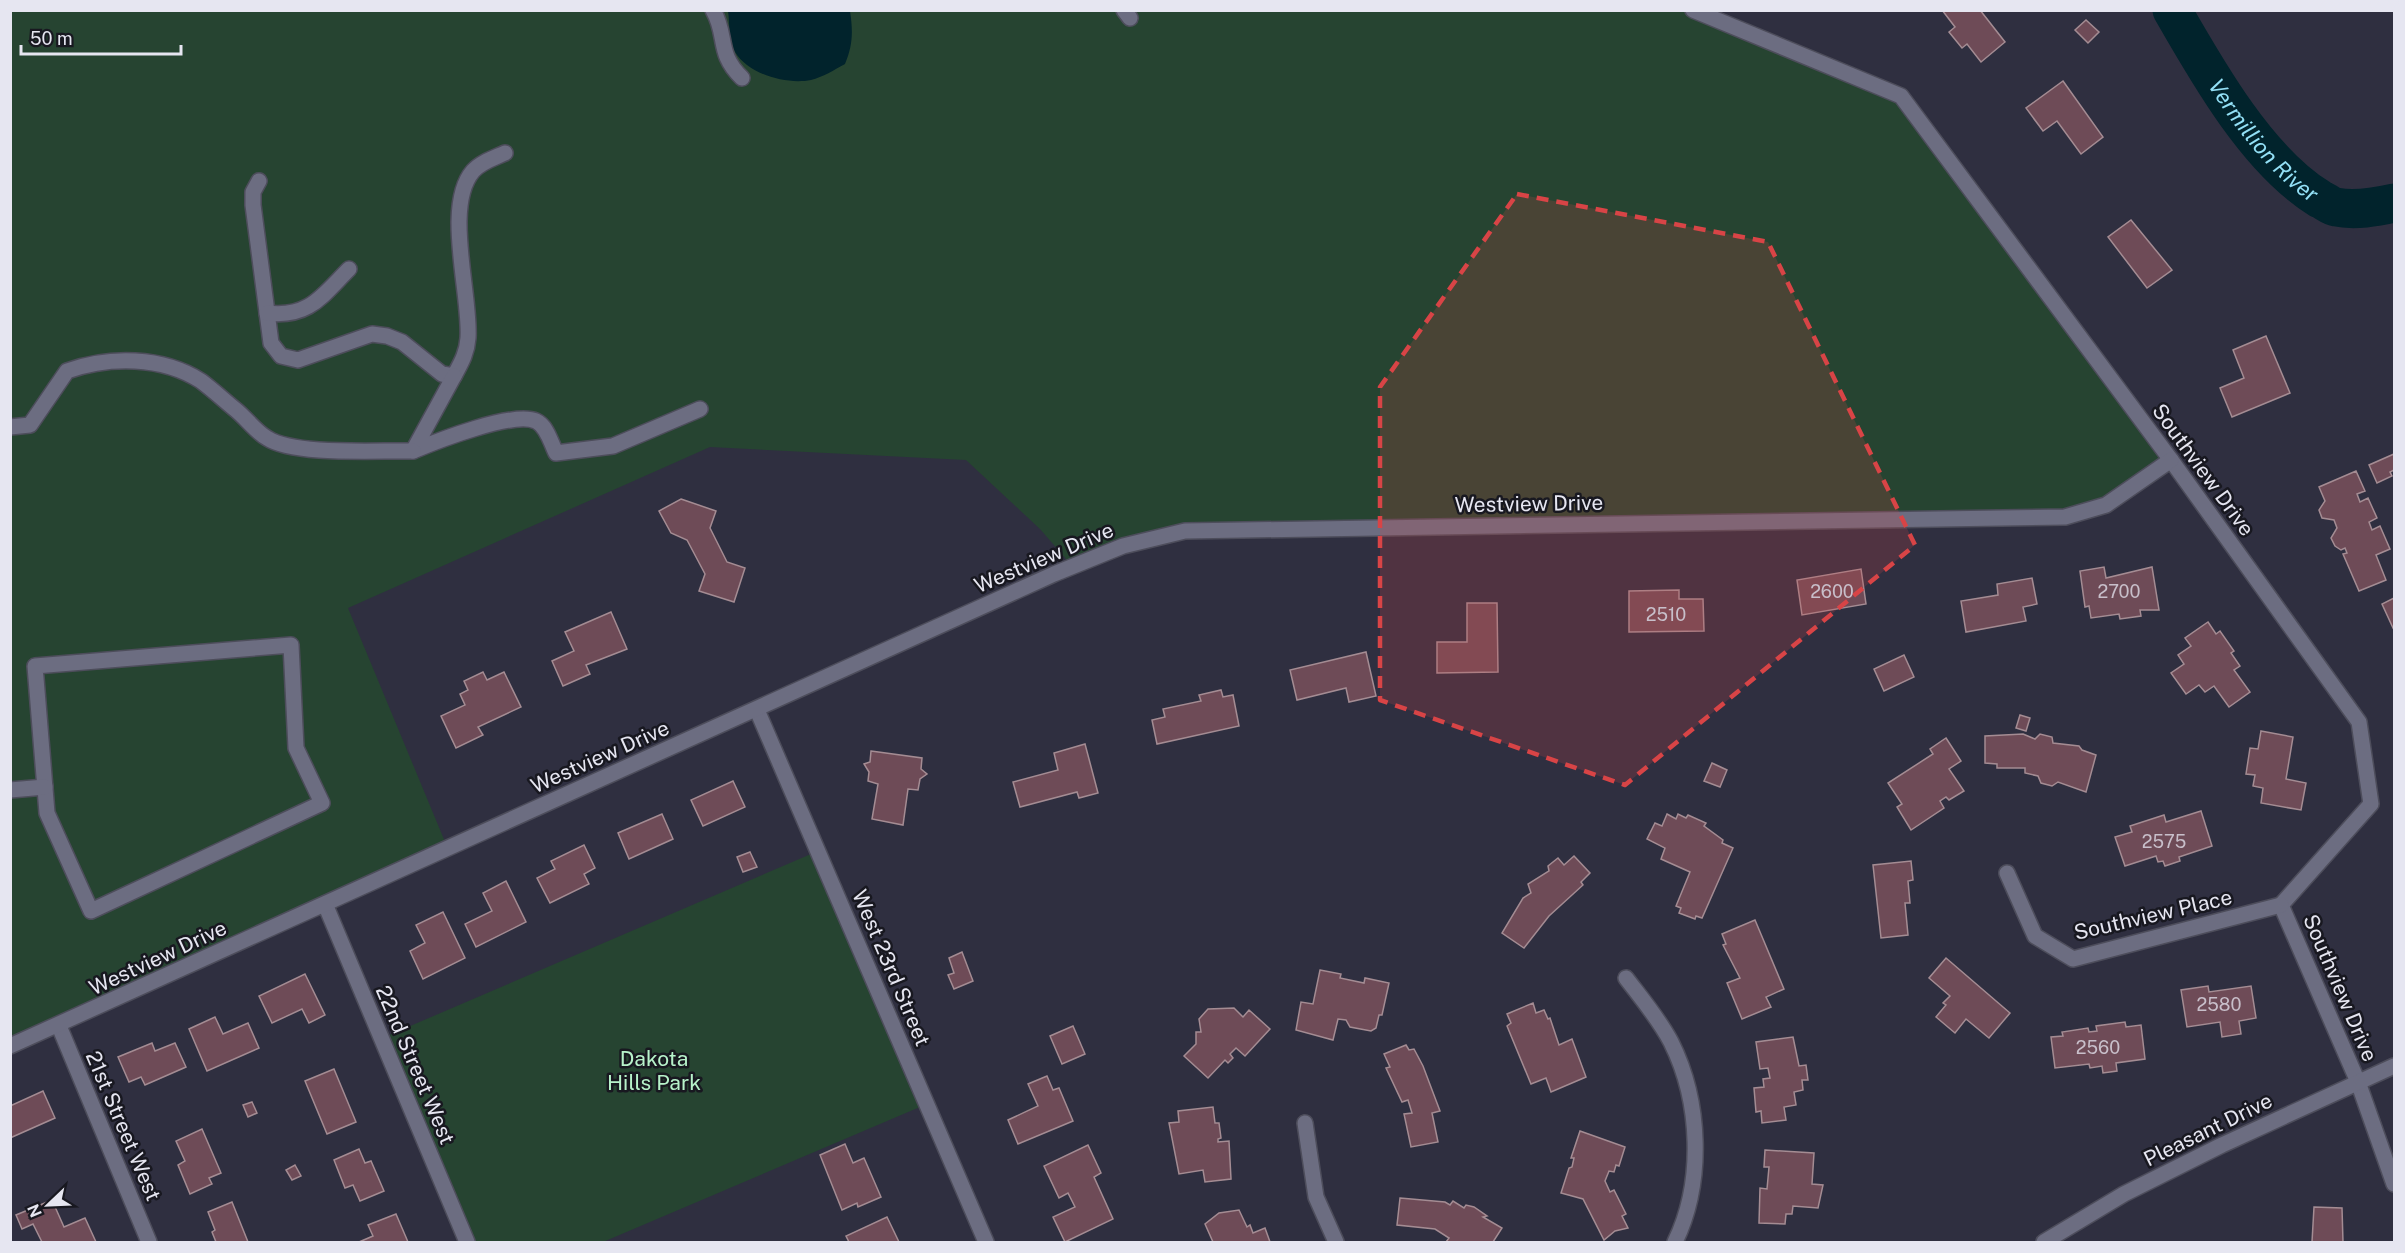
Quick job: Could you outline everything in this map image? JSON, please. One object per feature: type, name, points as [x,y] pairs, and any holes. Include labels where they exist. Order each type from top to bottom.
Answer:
[{"type":"street","points":[[712,10],[723,52],[730,66],[742,78]]},
{"type":"street","name":"Southview Drive","points":[[1693,10],[1901,96],[2171,460],[2359,722],[2371,804],[2282,905],[2358,1082],[2394,1184]]},
{"type":"street","points":[[413,451],[465,356],[468,337],[460,222],[464,186],[474,171],[483,163],[505,153]]},
{"type":"street","points":[[259,181],[253,192],[252,205],[271,343],[280,356],[298,360],[372,334],[387,336],[402,342],[442,374],[454,376]]},
{"type":"street","points":[[267,313],[286,315],[316,303],[349,269]]},
{"type":"street","points":[[10,427],[30,424],[67,371],[79,367],[126,361],[163,365],[181,371],[201,381],[267,439],[285,445],[320,449],[413,451],[471,430],[511,421],[535,420],[543,426],[556,453],[613,446],[700,409]]},
{"type":"street","name":"Westview Drive","points":[[10,1046],[1064,570],[1123,546],[1185,531],[2065,517],[2106,505],[2171,460]]},
{"type":"street","points":[[291,645],[296,748],[322,803],[91,911],[47,813],[45,787],[35,666],[291,645]]},
{"type":"street","name":"West 23rd Street","points":[[757,710],[986,1242]]},
{"type":"street","points":[[10,790],[45,787]]},
{"type":"street","name":"Southview Place","points":[[2007,873],[2035,936],[2073,959],[2282,905]]},
{"type":"street","name":"22nd Street West","points":[[325,904],[467,1242]]},
{"type":"street","points":[[1626,978],[1672,1045],[1692,1107],[1695,1156],[1692,1189],[1684,1220],[1675,1242]]},
{"type":"street","name":"21st Street West","points":[[58,1026],[149,1242]]},
{"type":"street","name":"Pleasant Drive","points":[[2044,1242],[2124,1194],[2394,1066]]},
{"type":"street","points":[[1305,1123],[1316,1197],[1336,1242]]},
{"type":"highlighted area","points":[[1517,194],[1768,242],[1915,545],[1625,785],[1380,700],[1380,387]]},
{"type":"green space","points":[[11,11],[1693,11],[1901,96],[2171,460],[2106,505],[2065,517],[1185,531],[1073,567],[1040,529],[966,460],[710,447],[348,608],[448,849],[11,1046]]},
{"type":"green space","name":"Dakota Hills Park","points":[[818,851],[927,1104],[603,1242],[467,1242],[380,1039]]},
{"type":"water","points":[[728,11],[850,11],[852,38],[845,64],[820,77],[801,81],[779,79],[758,72],[741,60],[733,48]]},
{"type":"building","points":[[1942,10],[1980,10],[2005,42],[1981,62],[1967,44],[1962,48],[1949,32],[1955,27]]},
{"type":"building","points":[[2086,20],[2099,32],[2088,43],[2075,30]]},
{"type":"building","points":[[2063,81],[2103,137],[2081,154],[2057,121],[2043,131],[2026,108]]},
{"type":"building","points":[[2131,220],[2172,270],[2147,288],[2108,237]]},
{"type":"building","points":[[2266,336],[2290,393],[2232,417],[2220,388],[2244,378],[2233,350]]},
{"type":"building","points":[[2394,454],[2394,470],[2390,472],[2392,476],[2377,483],[2369,465]]},
{"type":"building","points":[[2356,471],[2365,491],[2357,494],[2360,502],[2368,498],[2377,518],[2369,522],[2372,530],[2380,526],[2390,549],[2376,555],[2386,580],[2359,591],[2343,554],[2347,553],[2345,548],[2341,550],[2335,546],[2331,538],[2337,528],[2334,520],[2322,518],[2319,510],[2325,501],[2319,487]]},
{"type":"building","points":[[681,499],[716,511],[710,528],[727,562],[745,568],[734,602],[699,591],[705,574],[687,540],[671,533],[659,511]]},
{"type":"building","points":[[2104,567],[2106,578],[2152,567],[2159,610],[2140,610],[2141,616],[2120,619],[2119,614],[2091,618],[2089,606],[2085,607],[2080,571]]},
{"type":"building","points":[[1861,569],[1866,604],[1802,615],[1797,580]]},
{"type":"building","points":[[2032,578],[2037,604],[2023,607],[2026,621],[1966,632],[1961,601],[1998,595],[1997,584]]},
{"type":"building","points":[[1679,590],[1679,599],[1703,599],[1704,631],[1629,632],[1629,591]]},
{"type":"building","points":[[2394,598],[2394,627],[2393,628],[2382,604]]},
{"type":"building","points":[[1467,603],[1497,603],[1498,672],[1437,673],[1437,642],[1467,642]]},
{"type":"building","points":[[611,612],[627,649],[586,665],[590,674],[563,686],[552,661],[574,651],[565,632]]},
{"type":"building","points":[[2208,622],[2216,634],[2220,631],[2234,651],[2231,653],[2240,666],[2234,670],[2250,692],[2229,707],[2214,686],[2205,692],[2199,685],[2186,694],[2171,673],[2184,664],[2178,655],[2191,646],[2185,638]]},
{"type":"building","points":[[1366,652],[1376,696],[1349,702],[1346,688],[1297,700],[1290,670]]},
{"type":"building","points":[[1904,655],[1914,677],[1884,691],[1874,669]]},
{"type":"building","points":[[483,672],[487,680],[504,672],[521,707],[478,727],[483,735],[456,748],[441,716],[465,705],[460,694],[468,690],[464,681]]},
{"type":"building","points":[[1221,690],[1223,697],[1233,695],[1239,726],[1157,744],[1152,720],[1165,717],[1163,709],[1201,701],[1199,695]]},
{"type":"building","points":[[2020,715],[2030,718],[2026,731],[2016,728]]},
{"type":"building","points":[[2261,731],[2293,737],[2286,779],[2306,783],[2301,810],[2261,803],[2263,788],[2253,786],[2255,775],[2246,774],[2250,748],[2258,749]]},
{"type":"building","points":[[2023,734],[2035,739],[2040,734],[2052,737],[2053,743],[2079,746],[2082,750],[2096,755],[2086,792],[2058,782],[2052,786],[2041,783],[2038,776],[2025,773],[2025,768],[1997,768],[1997,764],[1985,763],[1985,736]]},
{"type":"building","points":[[1946,738],[1961,761],[1949,769],[1964,791],[1949,800],[1946,797],[1940,801],[1944,808],[1911,830],[1897,807],[1902,804],[1888,783],[1933,754],[1930,749]]},
{"type":"building","points":[[1085,744],[1098,793],[1079,798],[1077,792],[1020,807],[1013,782],[1058,770],[1054,753]]},
{"type":"building","points":[[871,751],[922,758],[921,769],[927,774],[920,779],[918,790],[908,789],[903,825],[872,819],[878,784],[868,781],[869,772],[864,764],[870,762]]},
{"type":"building","points":[[1712,763],[1727,770],[1720,787],[1704,781]]},
{"type":"building","points":[[733,781],[745,807],[703,826],[691,800]]},
{"type":"building","points":[[2201,811],[2212,846],[2179,857],[2180,861],[2165,866],[2163,861],[2158,862],[2156,856],[2125,866],[2115,837],[2132,832],[2130,826],[2164,815],[2166,822]]},
{"type":"building","points":[[662,814],[673,839],[629,859],[618,833]]},
{"type":"building","points":[[1667,814],[1676,819],[1678,814],[1686,818],[1688,815],[1706,823],[1704,826],[1723,840],[1722,843],[1733,848],[1702,918],[1696,916],[1695,919],[1679,913],[1681,908],[1676,906],[1690,872],[1661,859],[1665,848],[1647,839],[1655,823],[1662,826]]},
{"type":"building","points":[[584,845],[595,868],[584,874],[589,884],[550,903],[537,878],[555,869],[551,861]]},
{"type":"building","points":[[750,852],[757,867],[743,872],[737,857]]},
{"type":"building","points":[[1574,856],[1590,873],[1581,882],[1583,885],[1549,916],[1524,948],[1502,933],[1523,898],[1531,893],[1528,884],[1549,871],[1548,866],[1558,858],[1564,865]]},
{"type":"building","points":[[1911,861],[1913,880],[1908,881],[1910,903],[1905,903],[1908,935],[1881,938],[1873,865]]},
{"type":"building","points":[[506,881],[526,922],[476,947],[465,924],[492,911],[483,893]]},
{"type":"building","points":[[443,912],[465,958],[423,979],[410,951],[425,943],[416,925]]},
{"type":"building","points":[[1755,920],[1784,989],[1766,997],[1771,1007],[1742,1019],[1727,983],[1740,978],[1723,945],[1726,944],[1722,934]]},
{"type":"building","points":[[962,952],[973,981],[954,989],[948,975],[954,973],[949,958]]},
{"type":"building","points":[[1946,958],[2010,1013],[1989,1038],[1966,1019],[1955,1033],[1936,1017],[1946,1005],[1943,1003],[1950,996],[1929,978]]},
{"type":"building","points":[[1320,970],[1341,974],[1340,978],[1364,983],[1365,978],[1389,983],[1382,1015],[1379,1015],[1376,1028],[1371,1031],[1350,1027],[1346,1020],[1338,1019],[1333,1040],[1296,1030],[1301,1002],[1313,1004]]},
{"type":"building","points":[[305,974],[325,1015],[309,1023],[302,1009],[272,1023],[259,996]]},
{"type":"building","points":[[2208,986],[2209,992],[2251,986],[2256,1018],[2239,1021],[2241,1034],[2222,1037],[2220,1022],[2187,1027],[2181,990]]},
{"type":"building","points":[[1533,1003],[1536,1013],[1544,1010],[1548,1019],[1550,1018],[1559,1045],[1572,1039],[1586,1077],[1551,1092],[1546,1078],[1531,1084],[1507,1026],[1511,1023],[1507,1014]]},
{"type":"building","points":[[1234,1008],[1243,1017],[1249,1010],[1270,1029],[1245,1056],[1236,1048],[1230,1054],[1233,1058],[1228,1063],[1225,1060],[1208,1078],[1184,1056],[1196,1044],[1196,1032],[1201,1032],[1199,1019],[1208,1009]]},
{"type":"building","points":[[215,1017],[223,1034],[248,1023],[259,1048],[207,1071],[189,1029]]},
{"type":"building","points":[[2125,1022],[2126,1027],[2141,1025],[2145,1059],[2116,1063],[2117,1071],[2103,1073],[2102,1066],[2090,1068],[2089,1064],[2055,1068],[2051,1037],[2063,1036],[2062,1032],[2088,1028],[2089,1032],[2097,1031],[2096,1026]]},
{"type":"building","points":[[1073,1026],[1085,1054],[1062,1064],[1050,1036]]},
{"type":"building","points":[[1793,1037],[1799,1066],[1806,1065],[1808,1080],[1802,1080],[1803,1090],[1794,1092],[1796,1105],[1784,1107],[1786,1120],[1762,1123],[1761,1111],[1756,1112],[1754,1088],[1764,1087],[1763,1079],[1770,1078],[1768,1068],[1760,1069],[1756,1042]]},
{"type":"building","points":[[152,1043],[155,1051],[175,1043],[186,1067],[145,1085],[141,1077],[129,1082],[118,1057]]},
{"type":"building","points":[[1406,1045],[1409,1050],[1414,1049],[1423,1066],[1440,1111],[1432,1113],[1438,1142],[1411,1147],[1404,1114],[1412,1113],[1408,1100],[1402,1102],[1386,1068],[1390,1067],[1384,1054]]},
{"type":"building","points":[[334,1069],[356,1122],[327,1134],[305,1081]]},
{"type":"building","points":[[1047,1076],[1053,1090],[1059,1088],[1073,1121],[1018,1144],[1008,1120],[1038,1106],[1028,1084]]},
{"type":"building","points":[[43,1091],[55,1118],[10,1138],[10,1106]]},
{"type":"building","points":[[252,1102],[257,1113],[248,1117],[243,1105]]},
{"type":"building","points":[[1213,1107],[1215,1123],[1219,1123],[1221,1138],[1218,1142],[1229,1141],[1231,1179],[1205,1182],[1203,1170],[1179,1174],[1169,1123],[1179,1122],[1178,1111]]},
{"type":"building","points":[[202,1129],[221,1173],[209,1178],[212,1184],[190,1194],[178,1165],[185,1161],[176,1141]]},
{"type":"building","points":[[1580,1131],[1625,1147],[1619,1166],[1616,1165],[1614,1172],[1609,1171],[1605,1181],[1610,1192],[1614,1190],[1626,1214],[1622,1216],[1628,1228],[1615,1231],[1604,1240],[1583,1199],[1561,1193],[1569,1168],[1572,1167],[1574,1158],[1571,1158]]},
{"type":"building","points":[[845,1144],[853,1163],[864,1158],[881,1197],[858,1207],[857,1203],[842,1210],[820,1155]]},
{"type":"building","points":[[1088,1145],[1101,1173],[1094,1177],[1113,1219],[1065,1242],[1053,1217],[1075,1207],[1068,1193],[1059,1198],[1044,1166]]},
{"type":"building","points":[[359,1149],[365,1163],[371,1161],[384,1191],[360,1201],[353,1185],[345,1188],[334,1160]]},
{"type":"building","points":[[1765,1150],[1814,1153],[1812,1184],[1823,1185],[1818,1208],[1793,1206],[1792,1214],[1786,1214],[1785,1224],[1759,1223],[1760,1188],[1767,1189],[1769,1167],[1764,1167]]},
{"type":"building","points":[[295,1165],[301,1176],[292,1180],[286,1170]]},
{"type":"building","points":[[1400,1198],[1445,1202],[1450,1205],[1453,1201],[1464,1208],[1466,1205],[1474,1207],[1487,1216],[1483,1217],[1502,1228],[1493,1242],[1446,1242],[1449,1238],[1435,1229],[1397,1225]]},
{"type":"building","points":[[52,1200],[64,1227],[85,1218],[96,1242],[42,1242],[33,1224],[22,1229],[16,1215]]},
{"type":"building","points":[[232,1202],[248,1242],[216,1242],[212,1232],[215,1230],[208,1212]]},
{"type":"building","points":[[2314,1207],[2342,1208],[2343,1242],[2312,1242]]},
{"type":"building","points":[[1239,1210],[1247,1227],[1250,1225],[1253,1233],[1265,1228],[1270,1242],[1213,1242],[1205,1224],[1219,1213]]},
{"type":"building","points":[[396,1214],[408,1242],[359,1242],[373,1236],[368,1225]]},
{"type":"building","points":[[887,1217],[899,1242],[849,1242],[846,1236]]},
{"type":"waterway","name":"Vermillion River","points":[[2172,10],[2236,114],[2255,139],[2297,183],[2336,207],[2358,209],[2394,203]]}]
